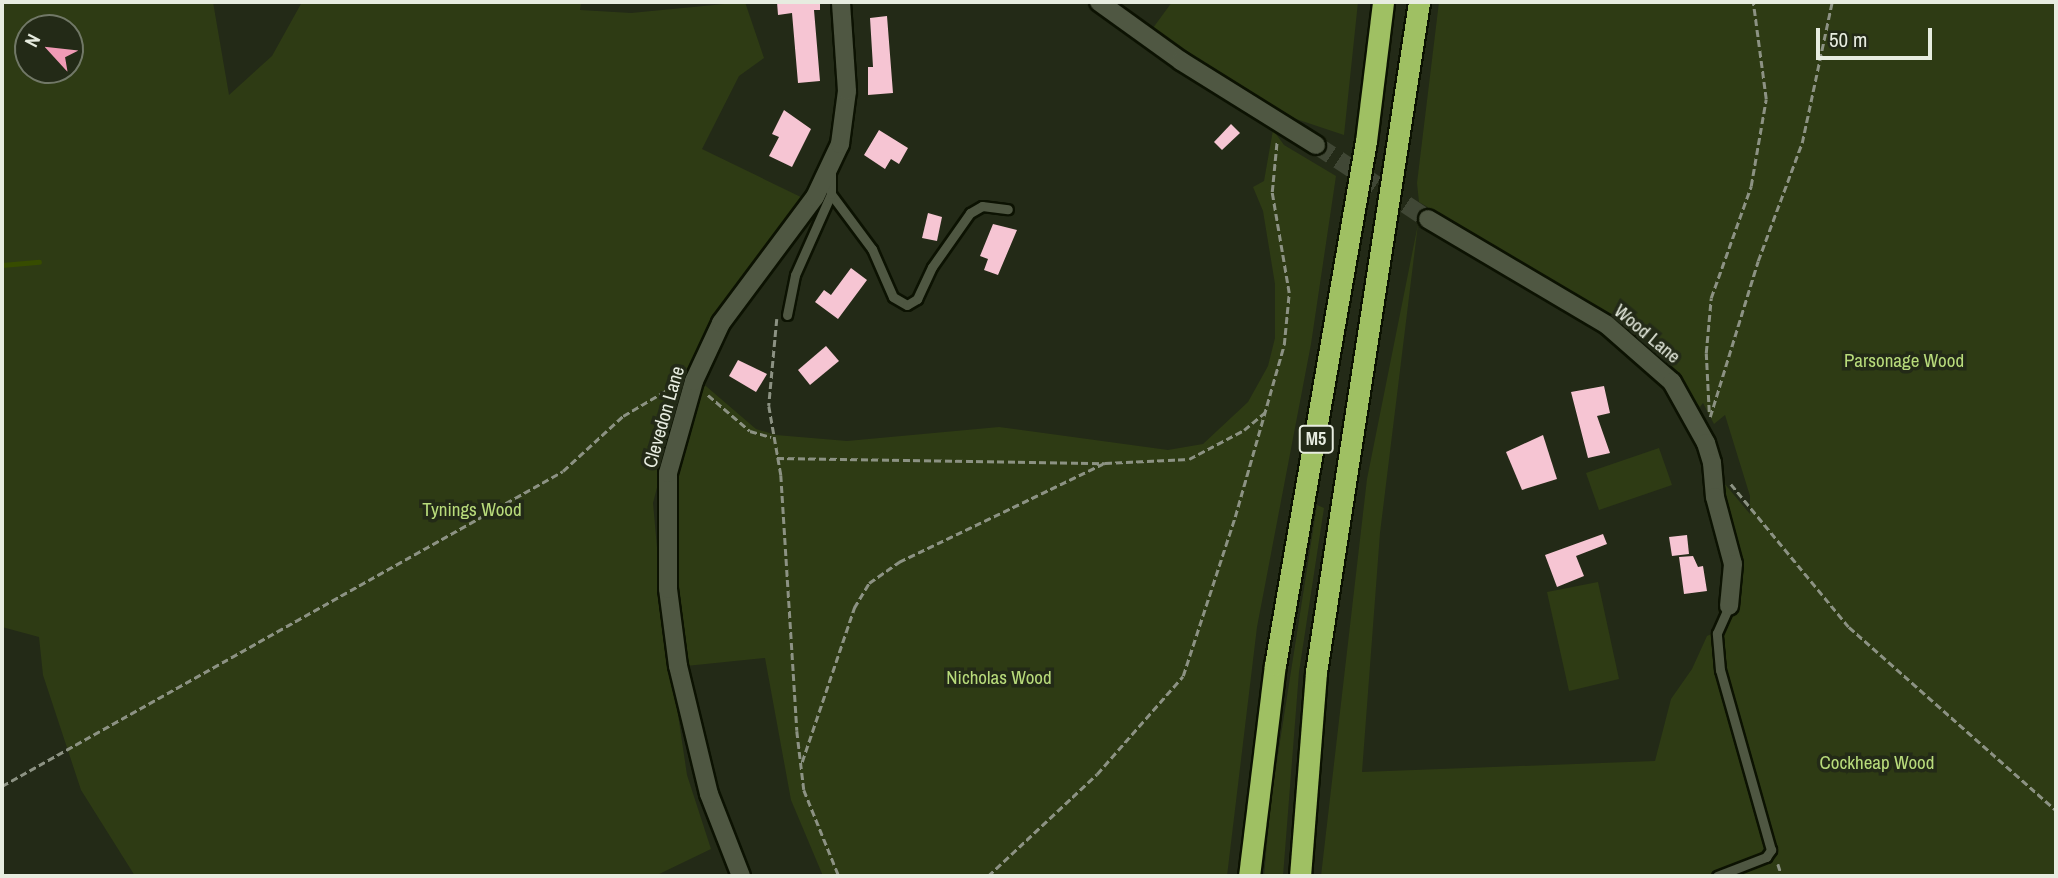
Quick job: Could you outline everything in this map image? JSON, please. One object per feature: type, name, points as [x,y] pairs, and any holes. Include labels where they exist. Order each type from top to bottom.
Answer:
[{"type":"highway","name":"M5","points":[[1248,876],[1269,702],[1366,141],[1383,2]]},
{"type":"highway","name":"M5","points":[[1300,876],[1317,672],[1419,2]]},
{"type":"street","name":"Clevedon Lane","points":[[741,876],[709,794],[686,706],[668,589],[668,473],[694,381],[735,300],[816,197],[831,167],[839,144],[847,91],[841,2]]},
{"type":"street","points":[[1099,2],[1181,61],[1280,120],[1316,145]]},
{"type":"street","name":"Wood Lane","points":[[1428,219],[1607,325],[1672,382],[1706,443],[1712,463],[1715,497],[1733,564],[1729,606]]},
{"type":"lane","points":[[787,315],[795,275],[831,194],[831,167]]},
{"type":"lane","points":[[831,194],[872,249],[893,297],[907,305],[917,299],[932,267],[970,213],[982,206],[1008,209]]},
{"type":"lane","points":[[1717,876],[1770,855],[1720,670],[1717,633],[1729,606]]},
{"type":"path","points":[[1753,2],[1766,99],[1751,186],[1711,298],[1706,353],[1709,420],[1758,261],[1802,143],[1832,2]]},
{"type":"path","points":[[988,876],[1097,774],[1183,676],[1267,411],[1284,345],[1289,293],[1272,192],[1280,120]]},
{"type":"path","points":[[2,786],[563,471],[623,416],[685,379],[694,381],[750,430],[771,437],[776,458],[801,766],[813,820],[839,876]]},
{"type":"path","points":[[776,458],[1105,463],[1189,460],[1267,411]]},
{"type":"path","points":[[801,766],[854,608],[869,583],[899,562],[1105,463]]},
{"type":"path","points":[[1712,463],[1849,627],[2056,810]]},
{"type":"path","points":[[1770,855],[1782,868],[1782,876]]},
{"type":"green space","name":"Tynings Wood","points":[[2,2],[213,2],[229,95],[272,56],[302,2],[581,2],[580,10],[631,13],[745,2],[764,58],[739,76],[702,149],[807,200],[728,299],[685,379],[653,503],[663,614],[687,775],[711,849],[655,876],[135,876],[81,790],[43,675],[39,637],[2,627]]},
{"type":"green space","points":[[1172,2],[1358,2],[1344,135],[1296,119],[1185,53],[1153,28]]},
{"type":"green space","points":[[1439,2],[2056,2],[2056,876],[1321,876],[1367,479],[1418,224],[1380,533],[1362,772],[1655,761],[1671,699],[1692,669],[1707,636],[1724,628],[1735,609],[1742,563],[1719,477],[1750,514],[1750,496],[1725,415],[1714,424],[1703,403],[1700,407],[1653,352],[1610,315],[1419,202],[1417,183]]},
{"type":"green space","name":"Nicholas Wood","points":[[1273,130],[1284,145],[1336,176],[1311,344],[1257,627],[1227,876],[823,876],[791,800],[765,658],[686,666],[678,620],[675,483],[680,447],[700,381],[756,429],[776,435],[847,441],[999,427],[1168,450],[1203,444],[1248,402],[1268,366],[1275,338],[1275,284],[1263,211],[1253,187],[1264,181]]},
{"type":"green space","points":[[1659,448],[1672,485],[1599,510],[1586,473]]},
{"type":"green space","points":[[1317,505],[1324,508],[1299,672],[1283,876],[1264,876],[1271,799]]},
{"type":"green space","points":[[1598,582],[1619,679],[1569,691],[1547,592]]},
{"type":"building","points":[[777,2],[820,2],[820,10],[814,10],[820,81],[798,83],[792,13],[778,15]]},
{"type":"building","points":[[887,16],[893,93],[868,95],[868,67],[873,67],[870,18]]},
{"type":"building","points":[[784,110],[811,129],[792,167],[769,156],[779,137],[772,134]]},
{"type":"building","points":[[1231,124],[1240,133],[1222,150],[1214,142]]},
{"type":"building","points":[[879,130],[908,148],[899,164],[891,159],[885,169],[864,155]]},
{"type":"building","points":[[928,213],[942,217],[937,241],[922,238]]},
{"type":"building","points":[[993,224],[1017,230],[998,275],[984,270],[988,259],[980,256]]},
{"type":"building","points":[[851,268],[867,280],[838,319],[815,302],[824,290],[831,295]]},
{"type":"building","points":[[826,346],[839,361],[810,385],[798,370]]},
{"type":"building","points":[[738,360],[767,374],[756,392],[729,376]]},
{"type":"building","points":[[1604,386],[1610,413],[1597,416],[1610,453],[1588,458],[1571,392]]},
{"type":"building","points":[[1543,435],[1557,479],[1522,490],[1506,452]]},
{"type":"building","points":[[1603,534],[1607,544],[1576,556],[1584,576],[1557,587],[1545,555]]},
{"type":"building","points":[[1687,535],[1689,554],[1672,556],[1669,537]]},
{"type":"building","points":[[1693,556],[1698,567],[1703,566],[1707,591],[1684,594],[1679,557]]},
{"type":"waterway","points":[[2,265],[39,262]]},
{"type":"tunnel","points":[[1316,145],[1428,219]]},
{"type":"park label","name":"Parsonage Wood","points":[[1904,361]]},
{"type":"park label","name":"Cockheap Wood","points":[[1877,763]]}]
